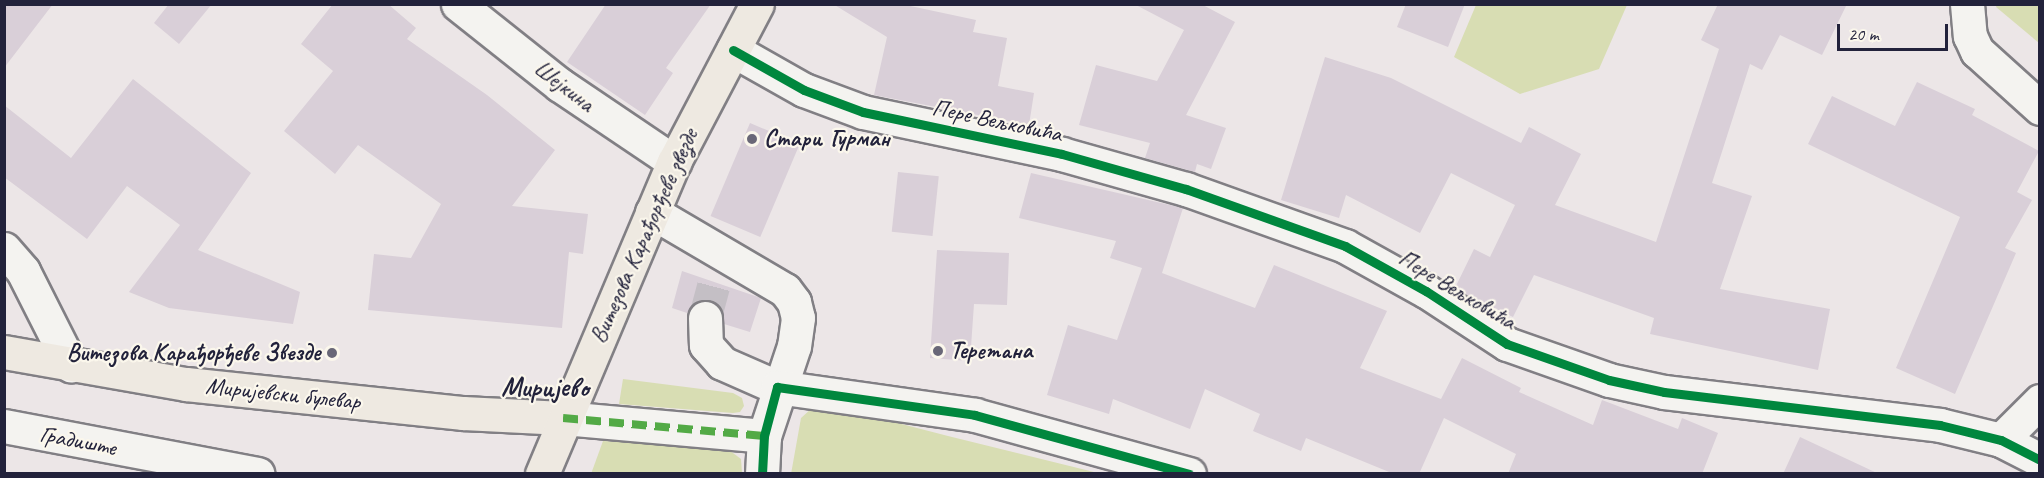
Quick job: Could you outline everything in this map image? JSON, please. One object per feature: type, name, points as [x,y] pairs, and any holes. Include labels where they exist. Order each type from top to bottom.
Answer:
[{"type":"main road","name":"Витезова Карађорђеве звезде","points":[[542,474],[563,418],[674,162],[757,4]]},
{"type":"main road","name":"Миријевски булевар","points":[[4,352],[71,366],[186,384],[463,413],[563,418]]},
{"type":"street","name":"Шејкина","points":[[458,4],[492,16],[578,98],[674,162]]},
{"type":"street","points":[[1967,4],[1970,36],[1977,51],[2040,108]]},
{"type":"street","name":"Пере Вељковића","points":[[733,50],[804,90],[863,112],[1073,157],[1186,189],[1346,246],[1426,291],[1507,344],[1610,380],[1664,392],[1940,425],[2001,440],[2040,460]]},
{"type":"street","points":[[652,212],[785,290],[794,302],[798,318],[794,346],[777,387],[764,436],[762,474]]},
{"type":"street","points":[[705,245],[715,266],[715,281]]},
{"type":"street","points":[[4,249],[23,271],[71,366]]},
{"type":"street","points":[[705,318],[706,345],[722,363],[777,387],[975,415],[1189,474]]},
{"type":"street","points":[[2001,440],[2040,401]]},
{"type":"street","points":[[563,418],[764,436]]},
{"type":"street","name":"Градиште","points":[[4,426],[257,474]]},
{"type":"green space","points":[[1476,4],[1627,5],[1599,69],[1520,94],[1454,57]]},
{"type":"green space","points":[[1997,4],[2039,5],[2039,43],[1996,7]]},
{"type":"green space","points":[[623,379],[733,393],[742,398],[744,406],[740,412],[733,413],[619,404]]},
{"type":"green space","points":[[828,405],[1098,473],[791,474],[801,418],[811,409]]},
{"type":"green space","points":[[603,441],[725,447],[741,459],[742,473],[591,474]]},
{"type":"building","points":[[4,4],[53,4],[4,68]]},
{"type":"building","points":[[169,4],[212,4],[179,44],[154,23]]},
{"type":"building","points":[[333,4],[388,4],[416,28],[407,39],[487,95],[555,150],[512,206],[588,214],[583,254],[569,252],[562,328],[368,310],[374,254],[411,258],[441,204],[358,145],[335,174],[284,131],[333,71],[301,44]]},
{"type":"building","points":[[606,4],[711,4],[666,68],[673,73],[645,115],[567,62]]},
{"type":"building","points":[[833,4],[901,4],[976,20],[973,32],[1007,38],[998,86],[1034,93],[1029,125],[874,95],[887,37]]},
{"type":"building","points":[[1134,4],[1201,4],[1235,22],[1186,115],[1226,128],[1211,169],[1197,164],[1195,172],[1145,158],[1150,143],[1079,125],[1096,65],[1157,81],[1184,30]]},
{"type":"building","points":[[1406,4],[1465,4],[1448,47],[1397,27]]},
{"type":"building","points":[[1718,4],[1847,4],[1822,55],[1780,35],[1762,70],[1750,64],[1712,183],[1752,196],[1720,289],[1830,309],[1818,370],[1650,334],[1654,318],[1534,275],[1513,317],[1463,293],[1455,288],[1474,249],[1490,257],[1515,205],[1451,173],[1420,233],[1346,195],[1339,218],[1281,200],[1325,57],[1391,78],[1521,143],[1529,127],[1581,154],[1555,205],[1656,242],[1719,49],[1701,40]]},
{"type":"building","points":[[133,79],[251,173],[198,250],[300,292],[293,324],[169,308],[129,292],[180,225],[127,186],[87,239],[4,177],[4,105],[71,158]]},
{"type":"building","points":[[1917,82],[1975,109],[1972,115],[2039,151],[2017,192],[2032,200],[2005,248],[2016,253],[1955,394],[1896,368],[1960,217],[1808,144],[1832,96],[1895,126]]},
{"type":"building","points":[[750,123],[800,144],[760,237],[711,216]]},
{"type":"building","points":[[898,172],[939,176],[933,236],[892,232]]},
{"type":"building","points":[[1031,173],[1183,208],[1162,273],[1255,308],[1274,265],[1387,311],[1360,368],[1441,399],[1462,358],[1521,388],[1519,392],[1593,425],[1602,400],[1678,429],[1682,418],[1718,433],[1702,474],[1508,474],[1516,454],[1444,418],[1419,474],[1394,474],[1306,438],[1301,451],[1253,431],[1260,414],[1205,389],[1190,429],[1113,399],[1109,414],[1047,395],[1068,325],[1117,340],[1142,268],[1110,258],[1116,241],[1019,218]]},
{"type":"building","points":[[937,250],[1009,253],[1007,305],[974,304],[970,361],[930,358]]},
{"type":"building","points":[[682,271],[761,298],[750,332],[724,324],[721,309],[713,301],[696,302],[687,313],[672,308]]},
{"type":"building","points":[[1800,437],[1879,474],[1783,474]]},
{"type":"tunnel","points":[[705,318],[715,281]]},
{"type":"marked path","points":[[563,418],[764,436]]},
{"type":"cycle path","points":[[733,50],[804,90],[863,112],[1062,154],[1186,189],[1345,246],[1426,291],[1507,344],[1609,380],[1664,392],[1940,425],[2001,440],[2040,460]]},
{"type":"cycle path","points":[[762,474],[764,436],[777,387],[975,415],[1189,474]]},
{"type":"place","name":"Стари Гурман","points":[[752,139]]},
{"type":"place","name":"Теретана","points":[[938,351]]},
{"type":"place","name":"Витезова Карађорђеве Звезде","points":[[332,353]]},
{"type":"district","name":"Миријево","points":[[545,388]]}]
